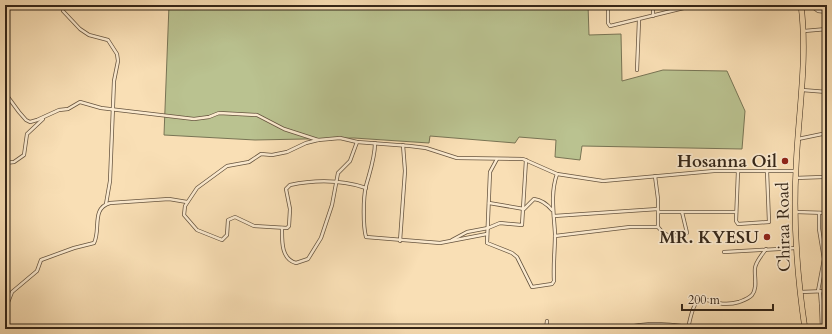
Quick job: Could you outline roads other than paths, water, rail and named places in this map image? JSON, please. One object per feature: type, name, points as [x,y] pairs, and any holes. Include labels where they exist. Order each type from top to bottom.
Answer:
[{"type":"highway","name":"Chiraa Road","points":[[801,5],[803,31],[802,90],[797,140],[795,212],[799,292],[805,329]]},
{"type":"street","points":[[608,5],[609,25],[639,20],[696,5]]},
{"type":"street","points":[[653,5],[653,16]]},
{"type":"street","points":[[810,5],[818,11],[827,12]]},
{"type":"street","points":[[63,11],[80,29],[89,35],[108,40],[115,49],[118,61],[114,76],[110,181],[106,204]]},
{"type":"street","points":[[637,70],[639,20]]},
{"type":"street","points":[[803,31],[827,29]]},
{"type":"street","points":[[802,90],[827,92]]},
{"type":"street","points":[[5,92],[26,120],[34,122],[59,110],[68,109],[80,102],[113,109],[194,119],[209,117],[218,113],[257,115],[284,129],[318,140]]},
{"type":"street","points":[[5,163],[14,162],[24,155],[27,134],[45,117]]},
{"type":"street","points":[[797,140],[827,133]]},
{"type":"street","points":[[366,188],[336,182],[315,182],[287,186],[290,222],[286,228],[254,226],[235,217],[227,223],[226,238],[219,240],[197,230],[184,214],[187,202],[197,188],[227,166],[249,162],[261,154],[272,155],[287,152],[306,142],[340,138],[357,142],[426,148],[457,158],[526,160],[557,174],[603,181],[714,171],[796,171]]},
{"type":"street","points":[[282,228],[281,243],[287,257],[296,263],[308,259],[322,238],[332,205],[339,170],[350,161],[357,142]]},
{"type":"street","points":[[375,143],[375,158],[366,188],[364,215],[366,237],[400,241],[440,243],[487,234]]},
{"type":"street","points":[[400,241],[405,171],[404,145]]},
{"type":"street","points":[[497,159],[490,172],[487,243],[516,257],[532,287],[553,283],[555,236],[554,216],[552,210],[553,190],[557,174]]},
{"type":"street","points":[[450,241],[467,232],[488,228],[500,223],[522,225],[526,160]]},
{"type":"street","points":[[795,178],[823,177],[826,173],[827,163]]},
{"type":"street","points":[[738,171],[736,212],[738,224],[769,222],[767,171]]},
{"type":"street","points":[[655,176],[658,227]]},
{"type":"street","points":[[5,310],[12,292],[37,271],[41,260],[74,248],[94,243],[100,209],[106,204],[170,199],[187,202]]},
{"type":"street","points":[[524,209],[534,199],[544,202],[552,210]]},
{"type":"street","points":[[489,203],[524,209]]},
{"type":"street","points":[[554,216],[658,210],[682,212],[736,212]]},
{"type":"street","points":[[555,236],[630,227],[658,227],[669,236],[687,233],[682,212]]},
{"type":"street","points":[[795,212],[827,213]]},
{"type":"street","points":[[819,213],[819,229],[824,249],[825,266],[819,291],[822,329]]},
{"type":"street","points":[[724,252],[796,248]]},
{"type":"street","points":[[688,328],[694,304],[698,299],[703,298],[714,303],[731,304],[752,296],[755,289],[755,267],[766,250]]},
{"type":"street","points":[[799,292],[827,291]]},
{"type":"street","points":[[821,304],[827,303]]},
{"type":"street","points":[[546,322],[546,329]]},
{"type":"street","points":[[621,329],[642,324],[672,324],[688,328],[702,329]]},
{"type":"place","name":"Hosanna Oil","points":[[785,161]]},
{"type":"place","name":"MR. KYESU","points":[[767,237]]}]
